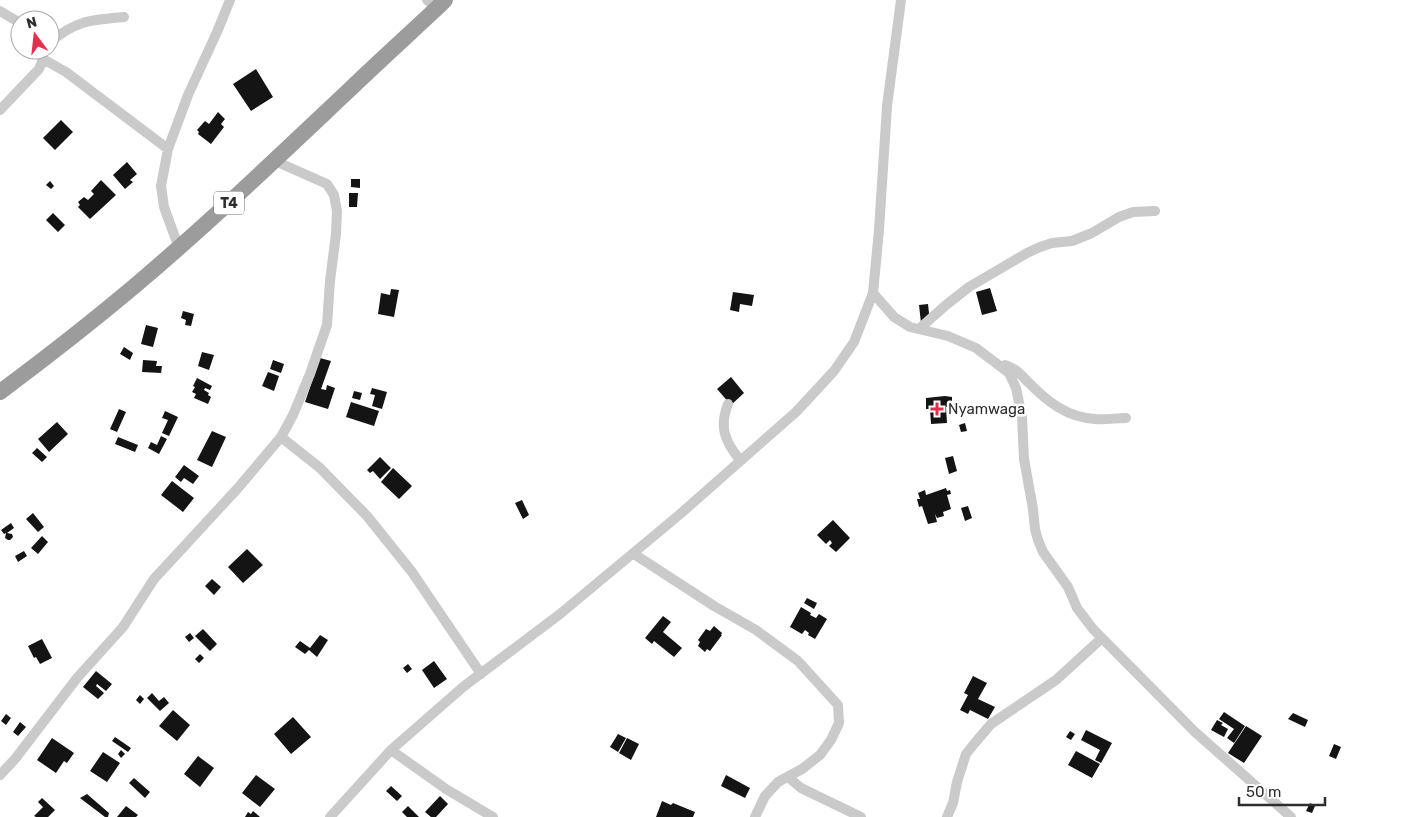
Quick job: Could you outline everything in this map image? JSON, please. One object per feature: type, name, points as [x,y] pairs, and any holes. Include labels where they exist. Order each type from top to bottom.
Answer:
[{"type":"highway","name":"T4","points":[[0,392],[64,344],[179,248],[276,161],[436,3]]},
{"type":"street","points":[[179,248],[164,207],[161,186],[168,149],[188,95],[230,0]]},
{"type":"street","points":[[330,817],[391,750],[463,687],[540,630],[634,554],[796,412],[834,371],[854,342],[873,293],[879,230],[886,106],[901,0]]},
{"type":"street","points":[[60,34],[71,26],[88,21],[124,17]]},
{"type":"street","points":[[0,110],[39,69],[41,60]]},
{"type":"street","points":[[51,60],[168,149]]},
{"type":"street","points":[[0,775],[15,759],[77,678],[124,627],[154,579],[238,488],[280,437],[296,407],[327,326],[337,210],[334,195],[327,184],[276,161]]},
{"type":"street","points":[[919,329],[969,287],[1040,246],[1072,240],[1092,233],[1119,216],[1133,212],[1155,211]]},
{"type":"street","points":[[873,293],[894,317],[910,327],[948,336],[976,348],[1010,373],[1016,388],[1022,417],[1024,458],[1038,540],[1043,552],[1068,587],[1077,608],[1092,629],[1195,732],[1291,817]]},
{"type":"street","points":[[997,363],[1011,366],[1019,372],[1059,410],[1075,416],[1096,420],[1126,418]]},
{"type":"street","points":[[728,404],[723,418],[723,427],[730,446],[740,460]]},
{"type":"street","points":[[280,437],[320,468],[367,516],[412,572],[481,674]]},
{"type":"street","points":[[634,554],[714,606],[756,630],[798,660],[838,705],[839,723],[831,740],[820,755],[802,769],[778,782],[765,796],[755,817]]},
{"type":"street","points":[[947,817],[953,803],[957,782],[966,754],[991,724],[1056,680],[1102,638]]},
{"type":"street","points":[[391,750],[446,789],[493,817]]},
{"type":"street","points":[[788,777],[801,788],[861,817]]},
{"type":"building","points":[[256,69],[273,97],[251,111],[233,84]]},
{"type":"building","points":[[218,112],[225,119],[221,124],[224,127],[211,144],[198,134],[197,130],[205,121],[209,124]]},
{"type":"building","points":[[61,120],[73,132],[55,150],[43,138]]},
{"type":"building","points":[[127,162],[137,174],[130,180],[133,182],[125,189],[113,175]]},
{"type":"building","points":[[351,179],[360,179],[360,188],[351,187]]},
{"type":"building","points":[[101,180],[116,195],[90,219],[78,207],[80,205],[78,202],[84,197],[88,200],[94,194],[91,191]]},
{"type":"building","points":[[50,181],[54,186],[51,189],[46,185]]},
{"type":"building","points":[[349,193],[358,193],[357,207],[349,207]]},
{"type":"building","points":[[53,213],[65,225],[58,232],[46,220]]},
{"type":"building","points":[[990,288],[997,311],[982,315],[976,292]]},
{"type":"building","points":[[391,289],[399,290],[394,317],[378,314],[381,293],[390,295]]},
{"type":"building","points":[[733,292],[754,295],[752,306],[740,304],[739,312],[730,310]]},
{"type":"building","points":[[928,304],[930,322],[921,323],[919,305]]},
{"type":"building","points":[[183,311],[194,314],[191,326],[185,325],[186,320],[181,318]]},
{"type":"building","points":[[146,325],[158,328],[153,347],[141,344]]},
{"type":"building","points":[[124,347],[133,353],[130,360],[120,354]]},
{"type":"building","points":[[202,352],[214,355],[209,370],[198,366]]},
{"type":"building","points":[[320,358],[331,361],[321,389],[326,390],[327,385],[335,388],[328,409],[305,402]]},
{"type":"building","points":[[143,360],[157,361],[156,366],[162,366],[161,373],[142,372]]},
{"type":"building","points":[[273,360],[284,364],[281,373],[270,369]]},
{"type":"building","points":[[268,372],[279,376],[274,391],[262,386]]},
{"type":"building","points":[[731,377],[744,393],[731,405],[717,389]]},
{"type":"building","points":[[197,378],[212,386],[210,390],[205,388],[204,390],[211,397],[208,404],[194,398],[196,394],[192,392]]},
{"type":"building","points":[[372,388],[387,392],[382,409],[372,406],[375,395],[370,394]]},
{"type":"building","points":[[354,391],[362,393],[360,400],[352,398]]},
{"type":"building","points":[[952,397],[952,403],[958,403],[958,413],[948,414],[948,407],[946,407],[947,423],[931,424],[930,409],[926,409],[926,398]]},
{"type":"building","points":[[351,402],[379,411],[374,426],[346,417]]},
{"type":"building","points":[[119,409],[126,412],[117,432],[110,429]]},
{"type":"building","points":[[165,411],[178,417],[169,436],[162,433],[168,420],[162,418]]},
{"type":"building","points":[[57,422],[68,434],[49,452],[38,439]]},
{"type":"building","points":[[965,423],[967,431],[961,432],[959,425]]},
{"type":"building","points":[[212,431],[226,437],[212,467],[197,460]]},
{"type":"building","points":[[161,436],[167,439],[159,454],[148,448],[151,442],[157,445]]},
{"type":"building","points":[[118,437],[138,445],[135,452],[115,444]]},
{"type":"building","points":[[37,448],[47,457],[42,462],[32,453]]},
{"type":"building","points":[[953,456],[957,471],[949,474],[945,458]]},
{"type":"building","points":[[380,457],[391,468],[380,479],[373,471],[370,473],[367,470]]},
{"type":"building","points":[[184,465],[199,476],[193,484],[184,478],[181,482],[175,477]]},
{"type":"building","points":[[393,468],[412,486],[399,499],[381,482]]},
{"type":"building","points":[[172,481],[194,498],[183,512],[161,495]]},
{"type":"building","points":[[946,488],[947,491],[950,490],[951,494],[947,495],[951,509],[943,512],[944,516],[937,518],[935,514],[937,522],[928,524],[922,506],[919,507],[917,499],[920,499],[918,493],[925,490],[926,495]]},
{"type":"building","points":[[522,500],[529,515],[523,519],[515,503]]},
{"type":"building","points":[[968,506],[972,518],[965,521],[961,508]]},
{"type":"building","points":[[33,513],[44,527],[38,532],[26,519]]},
{"type":"building","points":[[833,520],[850,538],[836,552],[829,546],[832,543],[830,540],[826,544],[817,535]]},
{"type":"building","points":[[11,523],[14,528],[7,533],[12,534],[13,537],[8,540],[5,538],[6,533],[4,534],[1,530]]},
{"type":"building","points":[[42,536],[48,542],[38,554],[31,548]]},
{"type":"building","points":[[247,549],[263,565],[243,583],[228,567]]},
{"type":"building","points":[[24,551],[27,556],[18,562],[15,556]]},
{"type":"building","points":[[212,579],[221,587],[214,595],[205,586]]},
{"type":"building","points":[[807,598],[817,603],[814,609],[804,603]]},
{"type":"building","points":[[801,607],[816,618],[819,614],[827,619],[815,639],[808,635],[809,633],[805,630],[802,634],[790,627]]},
{"type":"building","points":[[663,616],[671,622],[663,632],[682,648],[674,657],[654,641],[652,644],[645,638]]},
{"type":"building","points":[[714,626],[722,635],[710,651],[707,649],[705,652],[698,646],[700,642],[698,640],[706,629],[710,631]]},
{"type":"building","points":[[203,629],[217,644],[210,651],[195,636]]},
{"type":"building","points":[[190,633],[194,638],[189,642],[185,637]]},
{"type":"building","points":[[320,635],[328,640],[317,657],[309,650],[305,654],[295,647],[300,641],[310,648]]},
{"type":"building","points":[[42,639],[52,658],[40,664],[36,657],[34,658],[28,646]]},
{"type":"building","points":[[200,654],[204,658],[199,663],[195,659]]},
{"type":"building","points":[[434,661],[447,679],[434,688],[422,670]]},
{"type":"building","points":[[408,664],[412,669],[407,673],[403,668]]},
{"type":"building","points":[[96,671],[112,684],[106,691],[97,684],[96,686],[104,693],[98,699],[83,687]]},
{"type":"building","points":[[973,676],[987,683],[978,699],[995,707],[988,719],[970,710],[968,714],[960,710],[968,695],[964,693]]},
{"type":"building","points":[[152,693],[159,701],[164,697],[169,703],[160,711],[147,698]]},
{"type":"building","points":[[140,695],[144,699],[140,704],[136,700]]},
{"type":"building","points":[[173,710],[190,725],[177,741],[159,726]]},
{"type":"building","points":[[1224,712],[1245,726],[1234,743],[1227,738],[1234,729],[1219,719]]},
{"type":"building","points":[[1293,713],[1308,720],[1305,727],[1288,719]]},
{"type":"building","points":[[6,714],[11,718],[6,725],[1,721]]},
{"type":"building","points":[[293,717],[311,737],[291,754],[274,734]]},
{"type":"building","points":[[1217,720],[1228,729],[1224,737],[1211,730]]},
{"type":"building","points":[[20,722],[26,727],[18,736],[13,732]]},
{"type":"building","points":[[1246,726],[1262,736],[1244,763],[1228,753]]},
{"type":"building","points":[[1086,730],[1112,743],[1101,763],[1095,760],[1100,750],[1081,740]]},
{"type":"building","points":[[1070,731],[1075,734],[1071,740],[1066,737]]},
{"type":"building","points":[[618,734],[626,738],[618,752],[610,747]]},
{"type":"building","points":[[115,737],[131,748],[128,752],[112,741]]},
{"type":"building","points":[[52,738],[74,753],[67,763],[64,761],[56,773],[37,760]]},
{"type":"building","points":[[627,738],[639,744],[631,760],[619,753]]},
{"type":"building","points":[[1334,744],[1341,747],[1336,759],[1329,756]]},
{"type":"building","points":[[121,750],[125,754],[121,758],[118,754]]},
{"type":"building","points":[[1076,751],[1100,764],[1092,778],[1068,765]]},
{"type":"building","points":[[103,752],[120,763],[107,782],[90,771]]},
{"type":"building","points":[[198,756],[214,768],[200,787],[184,774]]},
{"type":"building","points":[[256,775],[275,789],[260,807],[242,793]]},
{"type":"building","points":[[726,775],[750,788],[745,798],[721,786]]},
{"type":"building","points":[[134,778],[150,792],[145,798],[129,783]]},
{"type":"building","points":[[391,786],[402,796],[397,801],[386,791]]},
{"type":"building","points":[[87,794],[109,813],[108,817],[105,817],[80,798]]},
{"type":"building","points":[[440,796],[448,804],[436,817],[431,817],[425,812]]},
{"type":"building","points":[[42,798],[55,810],[48,817],[36,817],[34,816],[43,807],[38,802]]},
{"type":"building","points":[[662,801],[671,805],[673,803],[695,812],[693,817],[656,817]]},
{"type":"building","points":[[1310,803],[1315,806],[1312,813],[1306,811]]},
{"type":"building","points":[[126,806],[138,815],[136,817],[117,817]]},
{"type":"building","points":[[408,806],[419,817],[407,817],[402,812]]},
{"type":"building","points":[[253,811],[260,817],[245,817],[248,812],[251,814]]},
{"type":"place","name":"Nyamwaga","points":[[937,409]]}]
